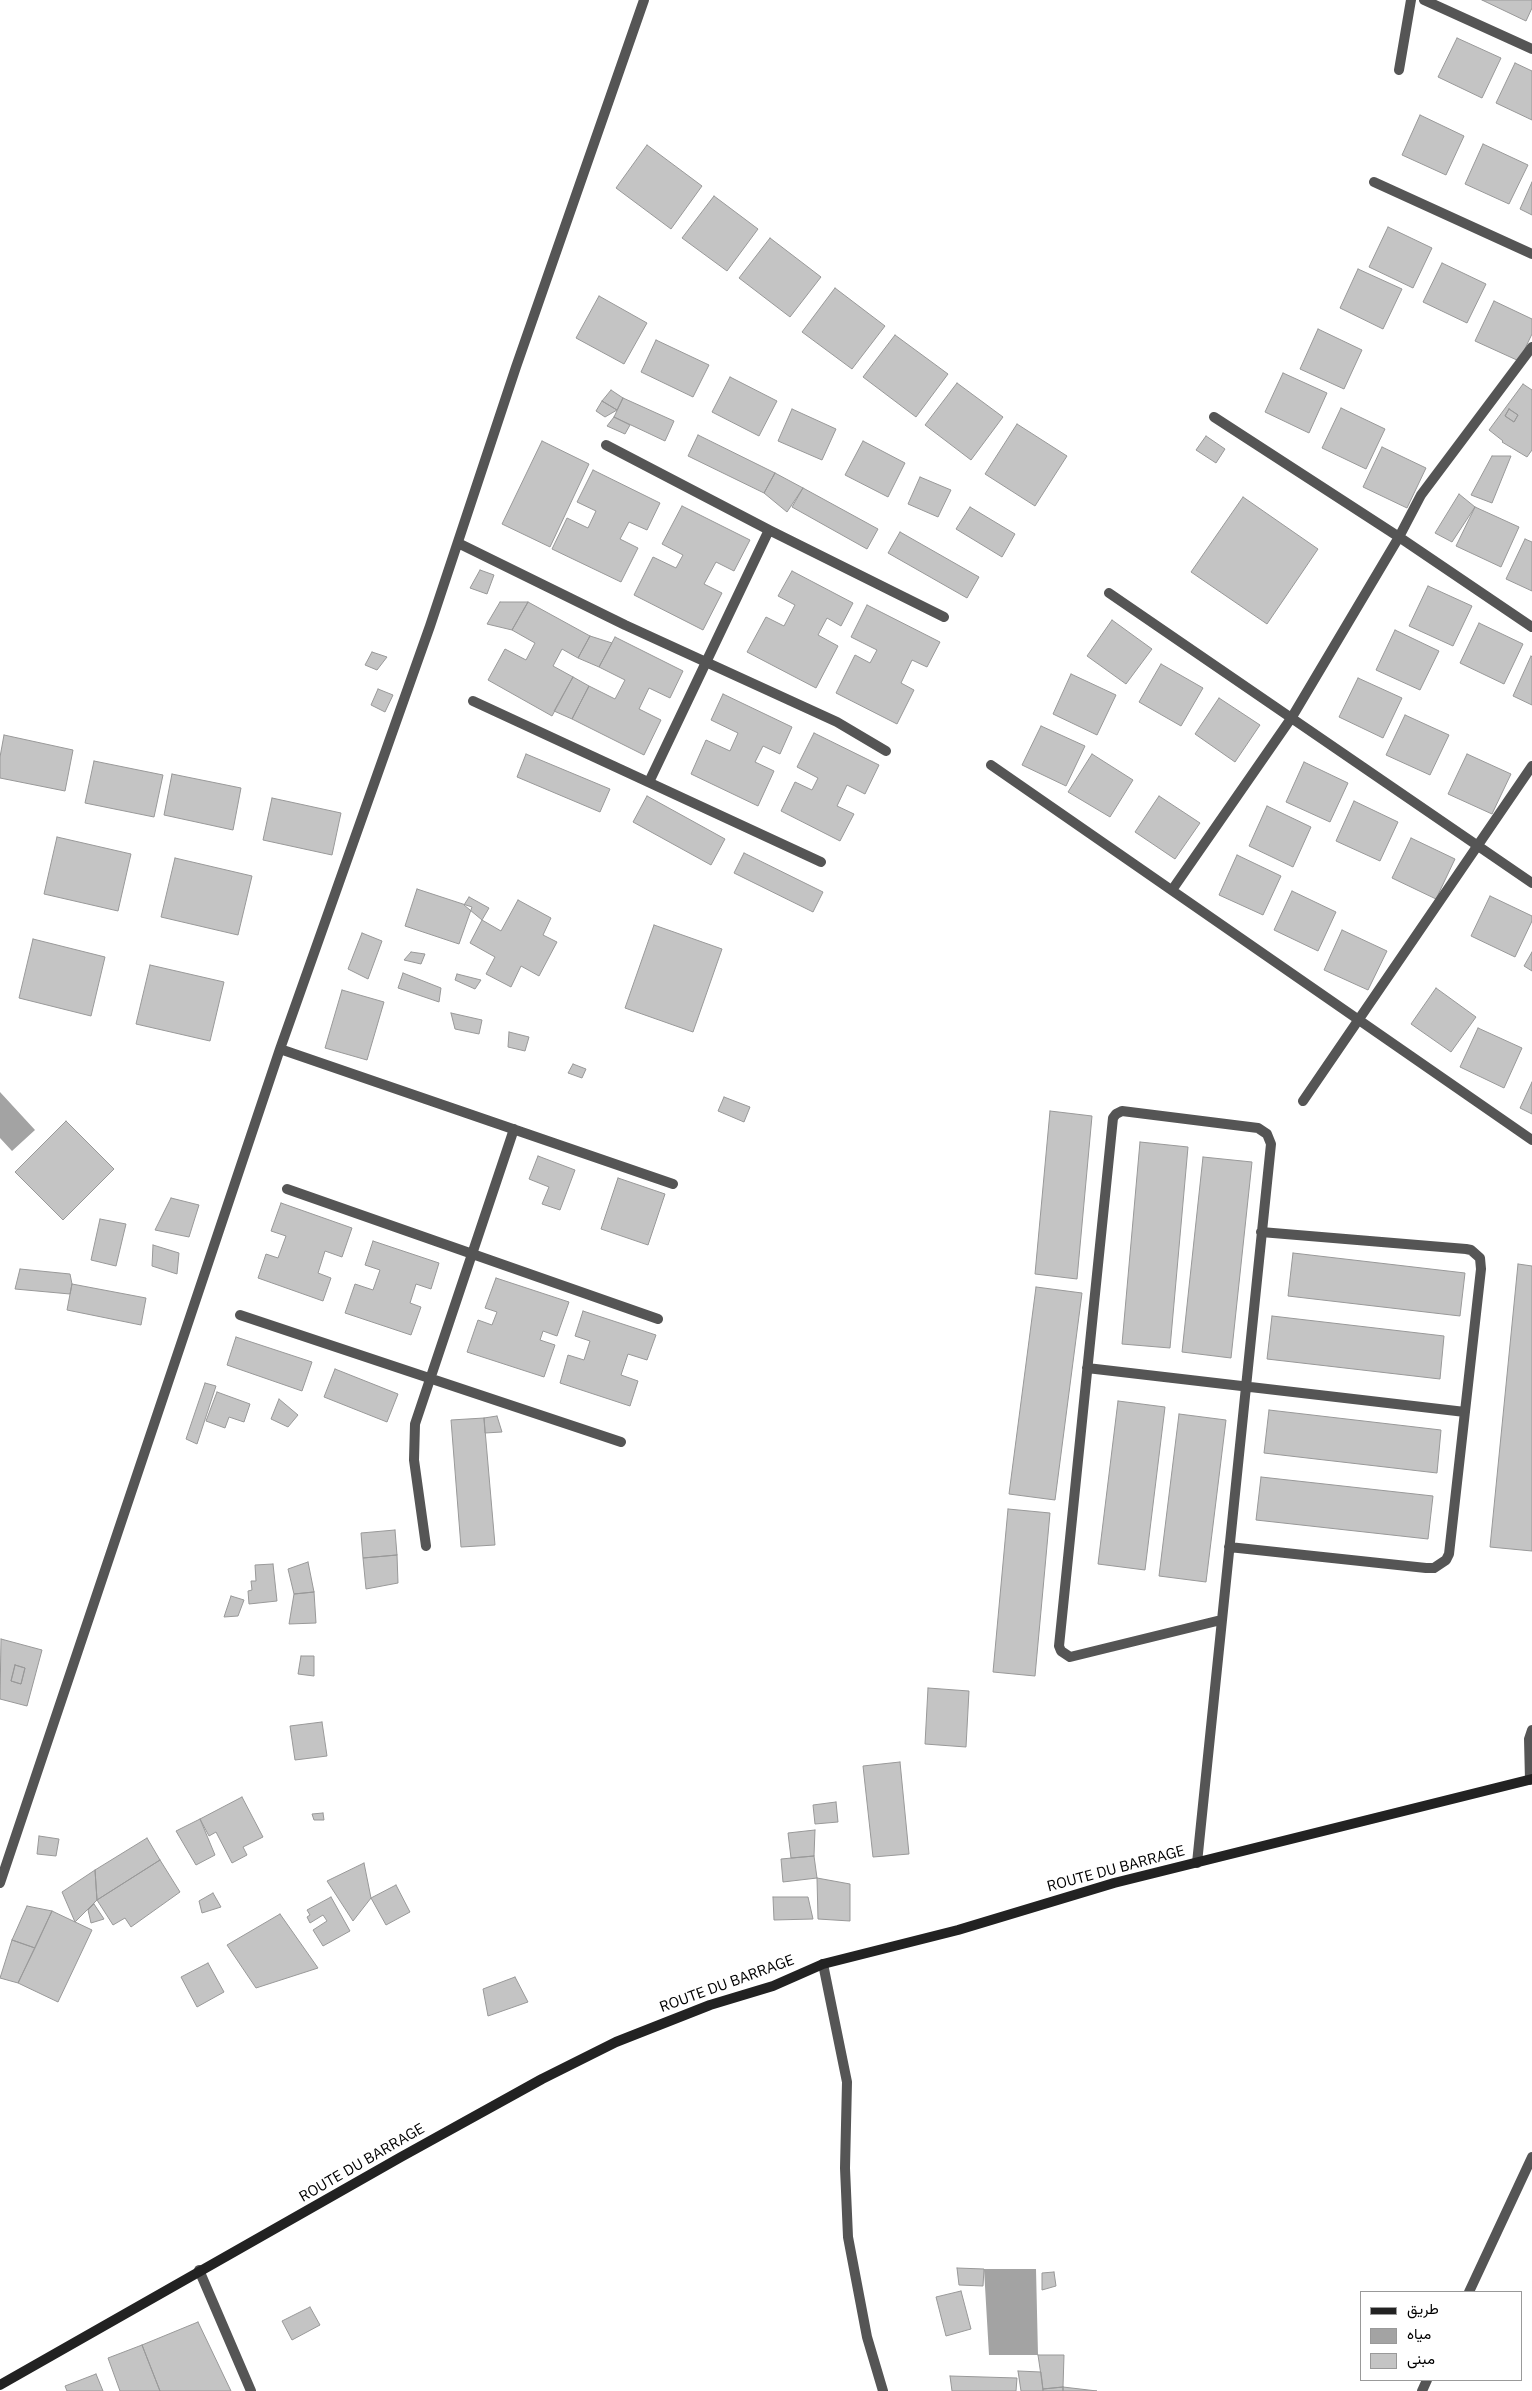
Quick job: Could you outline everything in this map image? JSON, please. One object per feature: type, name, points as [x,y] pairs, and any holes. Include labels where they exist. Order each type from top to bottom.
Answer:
[{"type":"main road","name":"ROUTE DU BARRAGE","points":[[0,2385],[199,2270],[534,2083],[616,2042],[710,2005],[773,1986],[823,1964],[958,1930],[1114,1883],[1531,1780]]},
{"type":"street","points":[[0,1883],[280,1049],[458,543],[522,348],[644,0]]},
{"type":"street","points":[[1399,70],[1411,0]]},
{"type":"street","points":[[1424,0],[1532,49]]},
{"type":"street","points":[[1374,182],[1532,254]]},
{"type":"street","points":[[1172,890],[1292,717],[1399,537],[1421,494],[1532,347]]},
{"type":"street","points":[[1214,417],[1399,537],[1532,627]]},
{"type":"street","points":[[606,445],[769,530],[944,616]]},
{"type":"street","points":[[649,782],[769,530]]},
{"type":"street","points":[[458,543],[705,662],[836,722],[886,751]]},
{"type":"street","points":[[1109,593],[1532,883]]},
{"type":"street","points":[[473,701],[821,862]]},
{"type":"street","points":[[991,765],[1532,1140]]},
{"type":"street","points":[[1303,1101],[1532,766]]},
{"type":"street","points":[[280,1049],[673,1184]]},
{"type":"street","points":[[1197,1863],[1271,1144],[1264,1131],[1122,1111],[1116,1114],[1113,1123],[1058,1641],[1061,1651],[1070,1657],[1222,1620]]},
{"type":"street","points":[[426,1546],[414,1460],[413,1437],[415,1424],[514,1129]]},
{"type":"street","points":[[287,1189],[658,1318]]},
{"type":"street","points":[[1229,1547],[1426,1568],[1441,1565],[1449,1554],[1481,1268],[1480,1258],[1466,1249],[1261,1232]]},
{"type":"street","points":[[240,1315],[621,1442]]},
{"type":"street","points":[[1087,1368],[1465,1412]]},
{"type":"street","points":[[1531,1780],[1529,1739],[1532,1730]]},
{"type":"street","points":[[823,1964],[847,2082],[845,2168],[848,2237],[867,2337],[882,2391]]},
{"type":"street","points":[[1468,2291],[1532,2157]]},
{"type":"street","points":[[199,2270],[251,2391]]},
{"type":"water","points":[[0,1092],[35,1130],[12,1151],[0,1138]]},
{"type":"water","points":[[984,2269],[1036,2269],[1038,2355],[989,2355]]},
{"type":"building","points":[[1482,0],[1532,0],[1532,8],[1526,21]]},
{"type":"building","points":[[1457,38],[1501,58],[1482,98],[1438,77]]},
{"type":"building","points":[[1515,63],[1532,71],[1532,120],[1496,103]]},
{"type":"building","points":[[1420,115],[1464,136],[1446,175],[1402,155]]},
{"type":"building","points":[[1483,144],[1528,165],[1509,204],[1465,184]]},
{"type":"building","points":[[647,145],[702,186],[671,229],[616,188]]},
{"type":"building","points":[[1532,182],[1532,215],[1520,209]]},
{"type":"building","points":[[714,196],[758,229],[727,271],[682,238]]},
{"type":"building","points":[[1388,227],[1432,248],[1413,288],[1369,267]]},
{"type":"building","points":[[770,238],[821,277],[790,317],[739,278]]},
{"type":"building","points":[[1442,263],[1486,284],[1467,323],[1423,302]]},
{"type":"building","points":[[1358,269],[1402,289],[1383,329],[1340,308]]},
{"type":"building","points":[[835,288],[885,326],[852,369],[802,332]]},
{"type":"building","points":[[599,296],[647,323],[624,364],[576,338]]},
{"type":"building","points":[[1494,301],[1532,319],[1532,334],[1519,361],[1475,341]]},
{"type":"building","points":[[1318,329],[1362,350],[1344,389],[1300,369]]},
{"type":"building","points":[[895,335],[948,374],[916,417],[863,377]]},
{"type":"building","points":[[656,340],[709,365],[693,397],[641,372]]},
{"type":"building","points":[[1283,373],[1327,393],[1309,433],[1265,412]]},
{"type":"building","points":[[730,377],[777,401],[759,436],[712,412]]},
{"type":"building","points":[[957,383],[1003,417],[971,460],[925,425]]},
{"type":"building","points":[[1523,384],[1532,390],[1532,450],[1527,457],[1502,442],[1489,430]],"holes":[[[1509,409],[1518,415],[1514,422],[1505,416]]]},
{"type":"building","points":[[611,390],[623,398],[617,410],[602,401]]},
{"type":"building","points":[[623,398],[674,421],[665,441],[614,417]]},
{"type":"building","points":[[602,401],[617,410],[605,417],[596,411]]},
{"type":"building","points":[[1341,408],[1385,429],[1366,469],[1322,448]]},
{"type":"building","points":[[792,409],[836,429],[822,460],[778,441]]},
{"type":"building","points":[[1509,409],[1518,415],[1514,422],[1505,416]]},
{"type":"building","points":[[614,417],[630,425],[625,434],[607,426]]},
{"type":"building","points":[[1017,424],[1067,456],[1035,506],[985,474]]},
{"type":"building","points":[[698,435],[775,473],[764,493],[688,456]]},
{"type":"building","points":[[1206,436],[1225,449],[1216,463],[1196,450]]},
{"type":"building","points":[[542,441],[589,464],[550,547],[502,524]]},
{"type":"building","points":[[863,441],[905,463],[888,497],[845,475]]},
{"type":"building","points":[[1382,447],[1426,468],[1407,508],[1363,487]]},
{"type":"building","points":[[1492,456],[1511,456],[1492,503],[1471,495]]},
{"type":"building","points":[[593,470],[660,503],[647,530],[629,522],[620,539],[638,548],[621,582],[552,549],[567,518],[588,528],[596,511],[577,502]]},
{"type":"building","points":[[775,473],[803,488],[787,512],[764,493]]},
{"type":"building","points":[[920,477],[951,490],[938,517],[908,504]]},
{"type":"building","points":[[803,488],[878,529],[867,549],[792,507]]},
{"type":"building","points":[[1459,494],[1475,507],[1452,542],[1435,533]]},
{"type":"building","points":[[1243,497],[1318,549],[1267,624],[1191,572]]},
{"type":"building","points":[[682,506],[750,540],[734,571],[716,562],[704,584],[722,593],[703,630],[634,595],[653,557],[676,568],[683,555],[662,544]]},
{"type":"building","points":[[970,507],[1015,534],[1002,557],[956,529]]},
{"type":"building","points":[[1475,507],[1519,527],[1501,567],[1456,546]]},
{"type":"building","points":[[900,532],[979,577],[967,598],[888,553]]},
{"type":"building","points":[[1525,539],[1532,542],[1532,591],[1506,579]]},
{"type":"building","points":[[480,570],[494,575],[487,594],[470,588]]},
{"type":"building","points":[[792,571],[853,603],[841,626],[827,618],[818,635],[838,646],[816,688],[747,652],[766,617],[784,626],[795,605],[778,596]]},
{"type":"building","points":[[1428,586],[1472,606],[1453,646],[1409,626]]},
{"type":"building","points":[[500,602],[528,602],[512,630],[487,624]]},
{"type":"building","points":[[528,602],[590,636],[578,658],[562,649],[553,666],[573,677],[552,716],[488,680],[505,649],[526,660],[535,643],[512,630]]},
{"type":"building","points":[[867,605],[940,642],[927,667],[912,660],[901,683],[914,690],[897,724],[836,693],[855,655],[870,663],[877,650],[851,637]]},
{"type":"building","points":[[1112,620],[1152,649],[1126,684],[1087,656]]},
{"type":"building","points":[[1479,623],[1523,644],[1504,684],[1460,663]]},
{"type":"building","points":[[1395,630],[1439,651],[1420,690],[1376,670]]},
{"type":"building","points":[[590,636],[612,643],[599,667],[578,658]]},
{"type":"building","points":[[615,637],[683,671],[670,698],[649,688],[639,709],[661,720],[644,755],[572,719],[589,686],[615,699],[625,680],[599,667]]},
{"type":"building","points":[[372,652],[387,657],[377,670],[365,665]]},
{"type":"building","points":[[1532,657],[1532,705],[1513,696]]},
{"type":"building","points":[[1161,664],[1203,688],[1181,726],[1139,702]]},
{"type":"building","points":[[1071,674],[1116,695],[1097,735],[1053,714]]},
{"type":"building","points":[[573,677],[589,686],[572,719],[554,711]]},
{"type":"building","points":[[1358,678],[1402,698],[1383,738],[1339,717]]},
{"type":"building","points":[[378,689],[393,695],[385,712],[371,705]]},
{"type":"building","points":[[723,694],[792,727],[780,754],[763,746],[755,762],[774,771],[758,806],[691,774],[706,740],[730,751],[738,733],[711,720]]},
{"type":"building","points":[[1219,698],[1260,725],[1235,762],[1195,734]]},
{"type":"building","points":[[1405,715],[1449,735],[1430,775],[1386,755]]},
{"type":"building","points":[[1041,726],[1085,746],[1066,786],[1022,765]]},
{"type":"building","points":[[814,733],[879,765],[865,794],[847,785],[837,806],[854,814],[840,841],[781,811],[795,782],[812,790],[818,778],[797,767]]},
{"type":"building","points":[[4,735],[73,750],[65,791],[0,778],[0,757]]},
{"type":"building","points":[[526,754],[610,789],[600,812],[517,777]]},
{"type":"building","points":[[1092,754],[1133,780],[1110,817],[1068,792]]},
{"type":"building","points":[[1467,754],[1511,774],[1492,814],[1448,794]]},
{"type":"building","points":[[94,761],[163,775],[154,817],[85,803]]},
{"type":"building","points":[[1304,762],[1348,783],[1330,822],[1286,802]]},
{"type":"building","points":[[172,774],[241,788],[233,830],[164,815]]},
{"type":"building","points":[[647,796],[725,839],[711,865],[633,822]]},
{"type":"building","points":[[1159,796],[1200,823],[1175,859],[1135,832]]},
{"type":"building","points":[[272,798],[341,813],[332,855],[263,840]]},
{"type":"building","points":[[1354,801],[1398,822],[1380,861],[1336,841]]},
{"type":"building","points":[[1267,806],[1311,827],[1293,867],[1249,846]]},
{"type":"building","points":[[57,837],[131,854],[118,911],[44,894]]},
{"type":"building","points":[[1411,838],[1455,859],[1436,899],[1392,878]]},
{"type":"building","points":[[744,853],[823,892],[813,912],[734,873]]},
{"type":"building","points":[[1237,855],[1281,876],[1263,915],[1219,895]]},
{"type":"building","points":[[175,858],[252,876],[238,935],[161,917]]},
{"type":"building","points":[[417,889],[472,907],[459,944],[405,926]]},
{"type":"building","points":[[1292,891],[1336,912],[1318,951],[1274,930]]},
{"type":"building","points":[[1490,896],[1532,916],[1532,921],[1515,957],[1471,936]]},
{"type":"building","points":[[469,897],[489,908],[482,920],[464,905]]},
{"type":"building","points":[[518,900],[551,918],[543,935],[557,942],[539,976],[521,966],[511,987],[486,974],[495,957],[470,943],[482,920],[501,931]]},
{"type":"building","points":[[654,925],[722,949],[693,1032],[625,1008]]},
{"type":"building","points":[[1342,930],[1387,951],[1368,990],[1324,970]]},
{"type":"building","points":[[362,933],[382,941],[368,979],[348,969]]},
{"type":"building","points":[[33,939],[105,957],[91,1016],[19,998]]},
{"type":"building","points":[[411,952],[425,954],[421,964],[404,960]]},
{"type":"building","points":[[1532,952],[1532,971],[1524,966]]},
{"type":"building","points":[[150,965],[224,982],[210,1041],[136,1024]]},
{"type":"building","points":[[403,973],[441,988],[439,1002],[398,988]]},
{"type":"building","points":[[457,974],[481,980],[475,989],[455,980]]},
{"type":"building","points":[[1436,988],[1476,1017],[1451,1052],[1411,1024]]},
{"type":"building","points":[[342,990],[384,1002],[367,1060],[325,1048]]},
{"type":"building","points":[[451,1013],[482,1020],[479,1034],[455,1029]]},
{"type":"building","points":[[1478,1028],[1522,1048],[1504,1088],[1460,1067]]},
{"type":"building","points":[[509,1032],[529,1037],[525,1051],[508,1047]]},
{"type":"building","points":[[573,1064],[586,1069],[582,1078],[568,1073]]},
{"type":"building","points":[[1532,1082],[1532,1114],[1520,1108]]},
{"type":"building","points":[[724,1097],[750,1107],[744,1122],[718,1111]]},
{"type":"building","points":[[1050,1111],[1092,1116],[1077,1279],[1035,1274]]},
{"type":"building","points":[[66,1121],[114,1169],[63,1220],[15,1172]]},
{"type":"building","points":[[1140,1142],[1188,1147],[1170,1348],[1122,1344]]},
{"type":"building","points":[[538,1156],[575,1170],[560,1210],[542,1204],[549,1187],[529,1179]]},
{"type":"building","points":[[1203,1157],[1252,1162],[1231,1358],[1182,1352]]},
{"type":"building","points":[[618,1178],[665,1194],[648,1245],[601,1229]]},
{"type":"building","points":[[171,1198],[199,1205],[189,1237],[155,1230]]},
{"type":"building","points":[[281,1203],[352,1228],[342,1257],[325,1251],[318,1273],[331,1278],[323,1301],[258,1278],[266,1254],[278,1258],[286,1236],[271,1231]]},
{"type":"building","points":[[100,1219],[126,1224],[116,1266],[91,1260]]},
{"type":"building","points":[[373,1241],[439,1263],[431,1289],[416,1284],[410,1303],[421,1307],[411,1335],[345,1313],[355,1284],[373,1290],[380,1270],[365,1265]]},
{"type":"building","points":[[153,1245],[179,1253],[177,1274],[152,1266]]},
{"type":"building","points":[[1293,1253],[1465,1273],[1460,1316],[1288,1296]]},
{"type":"building","points":[[1518,1264],[1532,1266],[1532,1551],[1490,1547]]},
{"type":"building","points":[[20,1269],[70,1274],[72,1284],[70,1294],[15,1289]]},
{"type":"building","points":[[496,1278],[569,1302],[557,1336],[543,1331],[540,1340],[555,1345],[544,1377],[467,1352],[478,1320],[492,1325],[497,1312],[485,1308]]},
{"type":"building","points":[[72,1284],[146,1298],[141,1325],[67,1310]]},
{"type":"building","points":[[1036,1287],[1082,1293],[1055,1500],[1009,1494]]},
{"type":"building","points":[[583,1311],[656,1335],[647,1360],[628,1354],[621,1375],[638,1381],[630,1406],[560,1383],[568,1355],[584,1360],[590,1341],[575,1336]]},
{"type":"building","points":[[1272,1316],[1444,1336],[1440,1379],[1267,1359]]},
{"type":"building","points":[[236,1337],[312,1362],[302,1391],[227,1365]]},
{"type":"building","points":[[335,1369],[398,1394],[387,1422],[324,1397]]},
{"type":"building","points":[[205,1383],[216,1386],[197,1444],[186,1439]]},
{"type":"building","points":[[217,1392],[250,1404],[244,1422],[229,1417],[225,1428],[206,1421]]},
{"type":"building","points":[[279,1399],[298,1415],[288,1427],[271,1419]]},
{"type":"building","points":[[1118,1401],[1165,1407],[1145,1570],[1098,1564]]},
{"type":"building","points":[[1269,1410],[1441,1430],[1437,1473],[1264,1453]]},
{"type":"building","points":[[1179,1414],[1226,1420],[1206,1582],[1159,1576]]},
{"type":"building","points":[[497,1416],[502,1432],[485,1433],[484,1418]]},
{"type":"building","points":[[484,1418],[495,1545],[461,1547],[451,1420]]},
{"type":"building","points":[[1261,1477],[1433,1496],[1428,1539],[1256,1520]]},
{"type":"building","points":[[1008,1509],[1050,1513],[1035,1676],[993,1672]]},
{"type":"building","points":[[395,1530],[397,1555],[363,1558],[361,1533]]},
{"type":"building","points":[[397,1555],[398,1583],[366,1589],[363,1558]]},
{"type":"building","points":[[308,1562],[314,1592],[294,1594],[288,1569]]},
{"type":"building","points":[[273,1564],[277,1601],[249,1604],[248,1591],[252,1590],[251,1581],[256,1581],[255,1565]]},
{"type":"building","points":[[314,1592],[316,1623],[289,1624],[294,1594]]},
{"type":"building","points":[[231,1596],[244,1600],[238,1616],[224,1617]]},
{"type":"building","points":[[1,1639],[42,1650],[27,1706],[0,1699]],"holes":[[[15,1665],[25,1668],[21,1684],[11,1681]]]},
{"type":"building","points":[[301,1656],[314,1656],[314,1676],[298,1674]]},
{"type":"building","points":[[15,1665],[25,1668],[21,1684],[11,1681]]},
{"type":"building","points":[[928,1688],[969,1691],[966,1747],[925,1744]]},
{"type":"building","points":[[322,1722],[327,1756],[295,1760],[290,1726]]},
{"type":"building","points":[[900,1762],[909,1854],[873,1857],[863,1766]]},
{"type":"building","points":[[242,1797],[263,1837],[243,1847],[247,1855],[232,1863],[216,1832],[209,1836],[200,1819]]},
{"type":"building","points":[[836,1802],[838,1822],[815,1824],[813,1805]]},
{"type":"building","points":[[323,1813],[324,1820],[314,1820],[312,1814]]},
{"type":"building","points":[[200,1819],[215,1855],[196,1865],[176,1831]]},
{"type":"building","points":[[815,1830],[814,1856],[791,1858],[788,1833]]},
{"type":"building","points":[[39,1836],[59,1839],[56,1856],[37,1854]]},
{"type":"building","points":[[147,1838],[160,1860],[97,1900],[95,1870]]},
{"type":"building","points":[[814,1856],[817,1878],[783,1882],[781,1859]]},
{"type":"building","points":[[160,1860],[180,1892],[131,1927],[125,1918],[113,1925],[97,1900]]},
{"type":"building","points":[[364,1863],[371,1898],[353,1921],[327,1881]]},
{"type":"building","points":[[95,1870],[97,1900],[75,1922],[62,1892]]},
{"type":"building","points":[[817,1878],[850,1884],[850,1921],[818,1919]]},
{"type":"building","points":[[396,1885],[410,1912],[386,1925],[371,1898]]},
{"type":"building","points":[[213,1893],[221,1907],[202,1913],[199,1901]]},
{"type":"building","points":[[331,1897],[350,1931],[323,1946],[313,1930],[327,1921],[323,1915],[310,1923],[307,1917],[310,1915],[307,1910]]},
{"type":"building","points":[[773,1897],[808,1897],[813,1919],[774,1920]]},
{"type":"building","points":[[94,1904],[104,1919],[91,1923],[88,1910]]},
{"type":"building","points":[[27,1906],[52,1911],[35,1948],[12,1940]]},
{"type":"building","points":[[52,1911],[92,1930],[58,2002],[18,1983]]},
{"type":"building","points":[[280,1914],[318,1968],[256,1988],[227,1945]]},
{"type":"building","points":[[12,1940],[35,1948],[18,1983],[0,1978]]},
{"type":"building","points":[[208,1963],[224,1992],[197,2007],[181,1977]]},
{"type":"building","points":[[515,1977],[528,2002],[488,2016],[483,1989]]},
{"type":"building","points":[[957,2268],[984,2269],[983,2286],[959,2285]]},
{"type":"building","points":[[1054,2272],[1056,2286],[1042,2290],[1042,2273]]},
{"type":"building","points":[[961,2291],[971,2329],[946,2336],[936,2297]]},
{"type":"building","points":[[310,2307],[320,2325],[292,2340],[282,2321]]},
{"type":"building","points":[[198,2322],[231,2391],[160,2391],[142,2345]]},
{"type":"building","points":[[142,2345],[160,2391],[120,2391],[108,2358]]},
{"type":"building","points":[[1038,2355],[1064,2355],[1063,2387],[1043,2389]]},
{"type":"building","points":[[1018,2371],[1041,2372],[1043,2391],[1021,2391]]},
{"type":"building","points":[[96,2374],[103,2391],[67,2391],[65,2386]]},
{"type":"building","points":[[950,2376],[1017,2378],[1016,2391],[952,2391]]},
{"type":"building","points":[[1063,2387],[1097,2391],[1063,2391]]},
{"type":"building","points":[[1063,2387],[1063,2391],[1043,2391],[1043,2389]]}]
